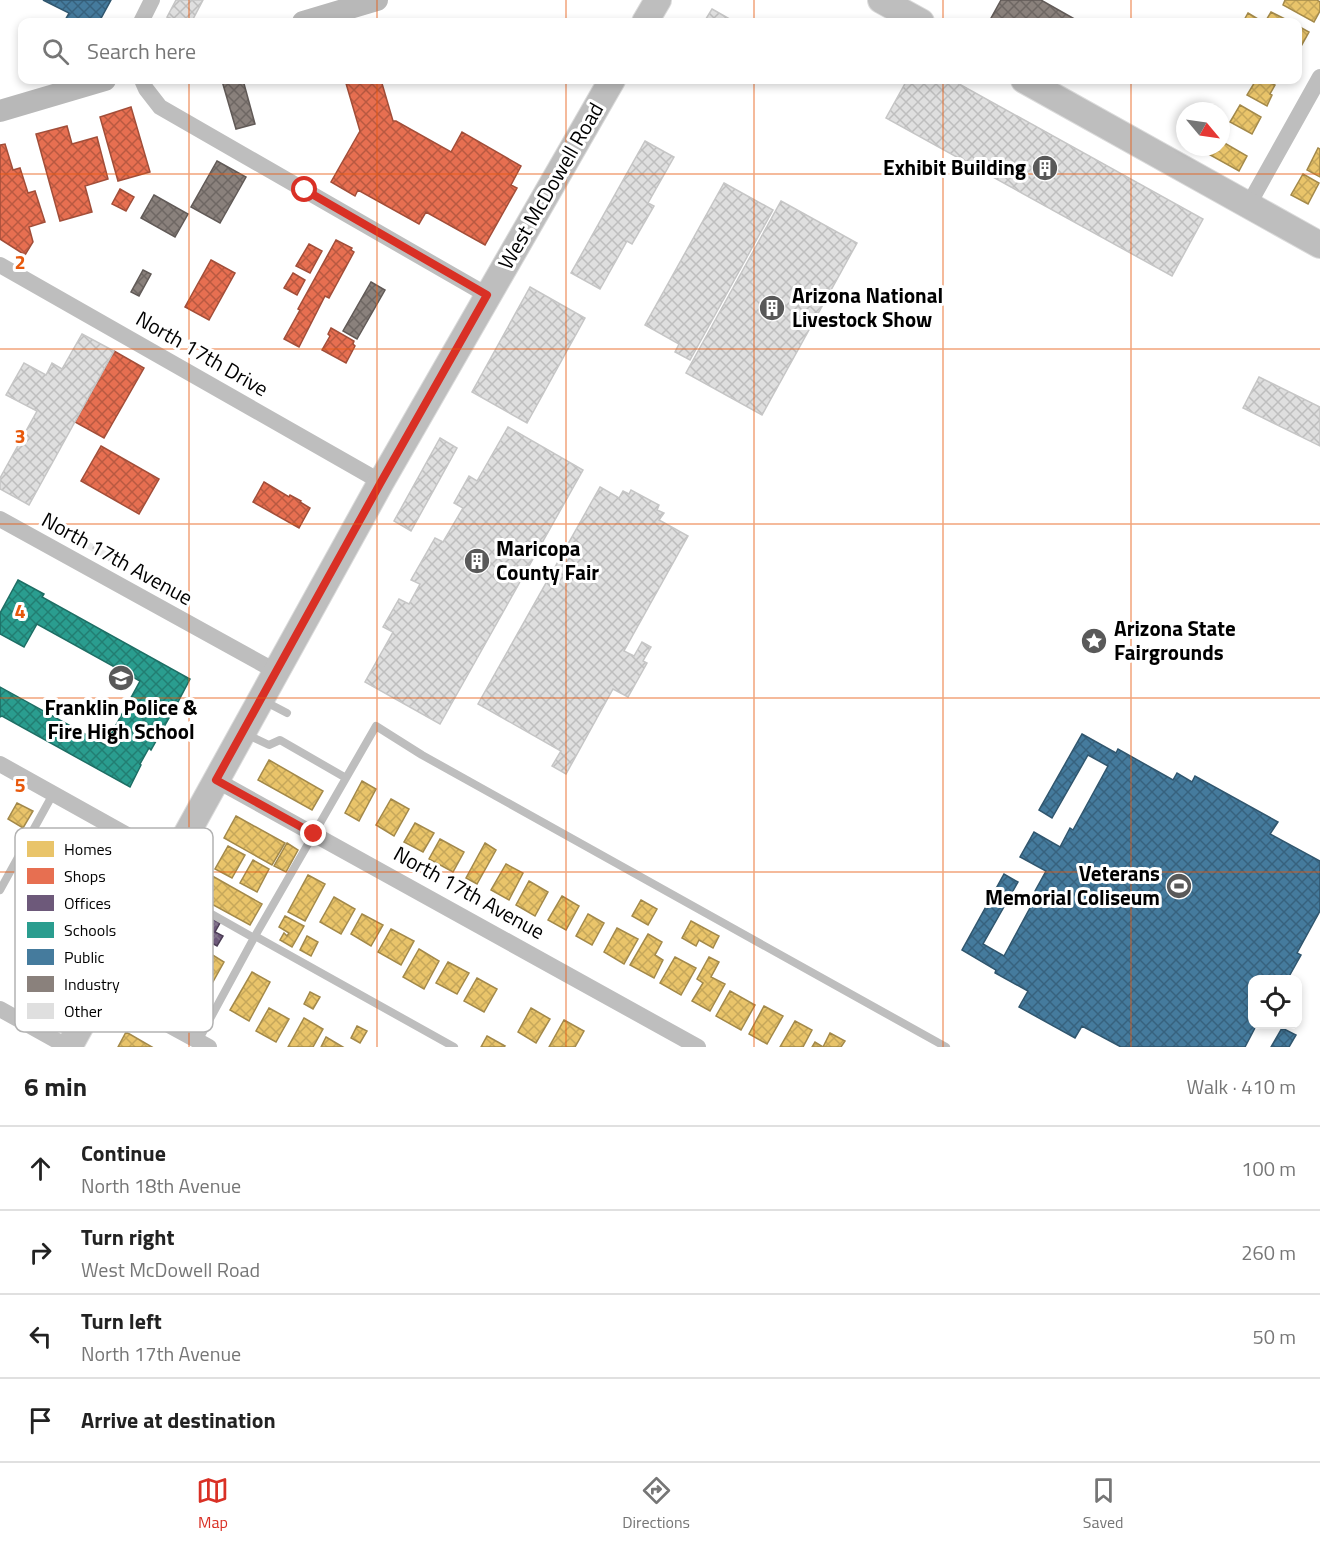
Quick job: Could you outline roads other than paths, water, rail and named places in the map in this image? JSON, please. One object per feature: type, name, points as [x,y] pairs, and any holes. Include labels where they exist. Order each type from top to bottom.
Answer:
[{"type":"main road","points":[[316,18],[377,0]]},
{"type":"main road","points":[[881,0],[914,18]]},
{"type":"main road","points":[[0,111],[91,84]]},
{"type":"main road","name":"West McDowell Road","points":[[190,828],[381,482],[610,84]]},
{"type":"main road","points":[[1031,84],[1320,245]]},
{"type":"main road","name":"West McDowell Road","points":[[68,1047],[76,1032]]},
{"type":"street","points":[[143,18],[152,0]]},
{"type":"street","points":[[1249,204],[1320,77]]},
{"type":"street","points":[[143,84],[160,107],[487,295]]},
{"type":"street","name":"North 17th Drive","points":[[0,265],[381,482]]},
{"type":"street","name":"North 17th Avenue","points":[[0,519],[277,672]]},
{"type":"street","points":[[0,764],[114,828]]},
{"type":"street","name":"North 17th Avenue","points":[[216,780],[698,1047]]},
{"type":"street","points":[[0,1009],[15,1017]]},
{"type":"street","points":[[41,1032],[68,1047]]},
{"type":"street","points":[[177,1032],[200,1045]]},
{"type":"lane","points":[[261,700],[287,713]]},
{"type":"lane","points":[[213,1019],[254,937],[376,726],[422,755],[946,1047]]},
{"type":"lane","points":[[243,733],[268,745],[280,741],[346,778]]},
{"type":"lane","points":[[34,828],[53,794]]},
{"type":"lane","points":[[0,890],[15,863]]},
{"type":"lane","points":[[213,914],[454,1047]]},
{"type":"place","name":"Exhibit Building","points":[[1045,168]]},
{"type":"place","name":"Arizona National Livestock Show","points":[[772,308]]},
{"type":"place","name":"Maricopa County Fair","points":[[477,561]]},
{"type":"place","name":"Arizona State Fairgrounds","points":[[1094,641]]},
{"type":"place","name":"Franklin Police & Fire High School","points":[[121,678]]},
{"type":"place","name":"Veterans Memorial Coliseum","points":[[1179,886]]}]
